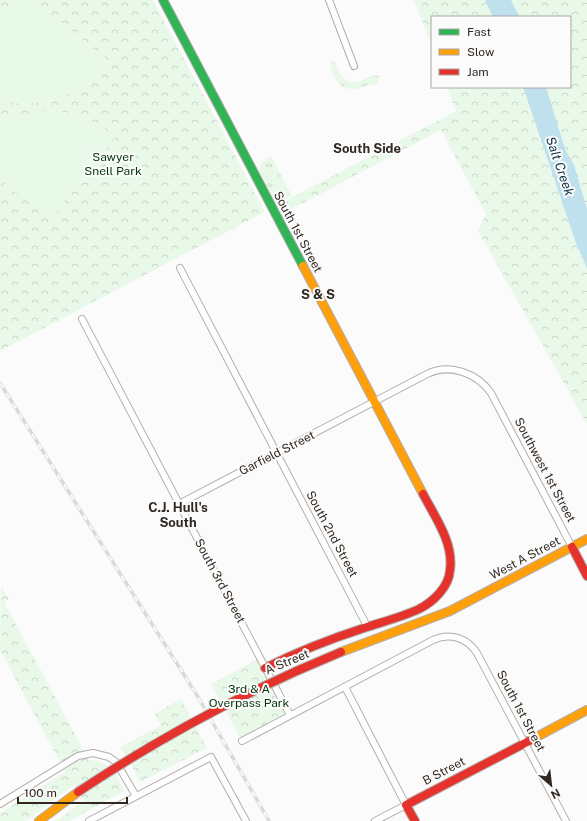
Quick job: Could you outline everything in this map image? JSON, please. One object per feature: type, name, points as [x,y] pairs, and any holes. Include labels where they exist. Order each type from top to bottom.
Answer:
[{"type":"street","name":"South 1st Street","points":[[162,0],[447,539],[451,562]]},
{"type":"street","points":[[329,0],[354,66]]},
{"type":"street","name":"South 2nd Street","points":[[180,268],[367,626]]},
{"type":"street","name":"South 3rd Street","points":[[82,319],[290,715]]},
{"type":"street","name":"Garfield Street","points":[[179,504],[436,371],[458,371],[478,378]]},
{"type":"street","name":"Southwest 1st Street","points":[[478,378],[487,387],[494,398],[587,576]]},
{"type":"street","name":"West A Street","points":[[474,598],[587,539]]},
{"type":"street","name":"A Street","points":[[265,668],[313,646],[419,609],[429,603],[445,586],[450,574],[451,562]]},
{"type":"street","name":"A Street","points":[[39,821],[78,792],[140,751],[220,706],[278,678],[341,652],[428,620],[474,598]]},
{"type":"street","name":"South 1st Street","points":[[344,687],[436,639],[451,636],[462,639],[472,646],[477,653],[566,821]]},
{"type":"street","points":[[242,741],[344,687],[415,821]]},
{"type":"street","name":"B Street","points":[[375,821],[587,710]]},
{"type":"street","points":[[0,804],[78,756],[96,753],[109,757],[116,762],[136,796]]},
{"type":"street","points":[[89,821],[100,818],[136,796],[211,757],[246,821]]},
{"type":"green space","name":"Sawyer Snell Park","points":[[0,0],[153,0],[265,212],[0,351]]},
{"type":"green space","points":[[18,0],[34,0],[108,60],[97,73],[85,83],[60,97],[32,103],[0,101],[0,25]]},
{"type":"green space","points":[[414,0],[587,0],[587,424],[478,231],[486,214],[441,130],[286,212],[281,203],[456,111],[447,88],[571,88],[571,16],[431,16],[431,44]]},
{"type":"green space","points":[[330,60],[336,62],[340,74],[346,80],[358,82],[370,76],[380,76],[377,85],[353,89],[343,87],[333,75]]},
{"type":"green space","points":[[50,110],[85,118],[108,131],[115,137],[53,216],[47,217],[0,180],[0,125],[15,117]]},
{"type":"green space","points":[[271,156],[292,196],[276,204],[259,170],[262,162]]},
{"type":"green space","points":[[1,585],[9,599],[4,602],[89,760],[102,763],[107,766],[115,774],[124,791],[70,821],[56,821],[84,801],[75,784],[26,821],[0,821],[0,813],[65,772],[0,650]]},
{"type":"green space","name":"3rd & A Overpass Park","points":[[260,658],[290,715],[242,741],[211,684]]},
{"type":"green space","points":[[181,699],[207,748],[140,782],[129,760],[119,748],[161,725],[155,713]]},
{"type":"water","points":[[485,0],[511,0],[519,16],[493,16]]},
{"type":"water","name":"Salt Creek","points":[[523,88],[546,88],[565,149],[574,165],[587,209],[587,268],[576,243]]},
{"type":"railway","points":[[0,383],[198,697],[269,821]]},
{"type":"traffic: fast","points":[[163,0],[303,266]]},
{"type":"traffic: slow","points":[[303,266],[423,494]]},
{"type":"traffic: slow","points":[[341,652],[450,611],[587,539]]},
{"type":"traffic: slow","points":[[529,741],[587,710]]},
{"type":"traffic: slow","points":[[39,821],[78,792]]},
{"type":"traffic: jam","points":[[265,668],[326,641],[412,612],[435,598],[447,582],[449,576],[449,550],[438,521],[423,494]]},
{"type":"traffic: jam","points":[[572,547],[587,576]]},
{"type":"traffic: jam","points":[[78,792],[141,752],[206,715],[272,682],[341,652]]},
{"type":"traffic: jam","points":[[415,821],[406,805],[529,741]]},
{"type":"district","name":"South Side","points":[[367,148]]},
{"type":"district","name":"S & S","points":[[318,294]]},
{"type":"district","name":"C.J. Hull's South","points":[[178,514]]}]
